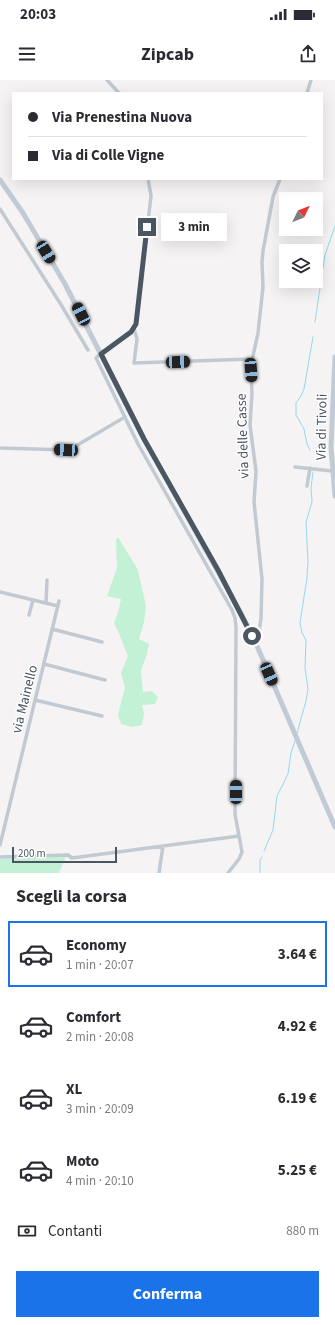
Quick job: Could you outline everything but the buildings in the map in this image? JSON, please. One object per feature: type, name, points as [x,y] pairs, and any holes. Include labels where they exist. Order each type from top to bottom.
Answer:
[{"type":"main road","points":[[0,180],[23,213],[62,279],[144,439],[227,587],[257,646],[335,827]]},
{"type":"main road","name":"Via di Tivoli","points":[[335,357],[331,447],[335,496]]},
{"type":"street","points":[[107,80],[118,92]]},
{"type":"street","points":[[307,92],[311,80]]},
{"type":"street","points":[[148,180],[151,196],[137,321],[134,329],[97,356],[96,360],[138,444],[233,612],[236,627],[235,814],[242,854],[228,873]]},
{"type":"street","name":"via delle Casse","points":[[257,646],[261,621],[262,579],[254,504],[256,471],[250,425],[252,394],[251,370],[258,333],[263,287],[263,251],[274,197],[280,180]]},
{"type":"street","points":[[0,209],[88,350]]},
{"type":"street","points":[[134,329],[137,339],[134,363],[252,359]]},
{"type":"street","points":[[0,448],[67,450],[124,417]]},
{"type":"street","points":[[295,467],[332,470]]},
{"type":"street","points":[[307,486],[310,468]]},
{"type":"street","points":[[46,603],[47,580]]},
{"type":"street","name":"via Mainello","points":[[0,592],[46,603],[58,604],[0,844]]},
{"type":"street","points":[[29,614],[33,600]]},
{"type":"street","points":[[52,629],[102,642]]},
{"type":"street","points":[[44,664],[105,680]]},
{"type":"street","points":[[35,700],[102,716]]},
{"type":"street","points":[[0,857],[68,855],[72,858],[239,836]]},
{"type":"street","points":[[159,873],[163,846]]},
{"type":"green space","points":[[118,537],[138,570],[146,606],[144,622],[139,639],[149,644],[141,671],[143,692],[152,691],[158,697],[155,704],[142,705],[144,713],[142,725],[132,727],[121,724],[118,715],[125,687],[121,673],[128,656],[114,623],[121,599],[107,596],[117,568],[116,540]]},
{"type":"green space","points":[[66,856],[59,873],[0,873],[0,859]]},
{"type":"waterway","points":[[323,269],[325,255],[335,226]]},
{"type":"waterway","points":[[315,322],[320,288]]},
{"type":"waterway","points":[[310,450],[307,444],[304,429],[296,415],[296,403],[304,389],[313,337]]},
{"type":"waterway","points":[[297,733],[308,689],[305,668],[306,640],[302,633],[300,623],[307,578],[308,561],[306,522],[312,502],[311,488],[313,472]]},
{"type":"waterway","points":[[264,851],[273,830],[277,796],[288,774],[291,753],[295,741]]},
{"type":"waterway","points":[[260,873],[260,860],[262,857]]},
{"type":"route","points":[[147,227],[137,321],[135,327],[131,332],[101,354],[144,439],[218,570],[252,636]]}]
